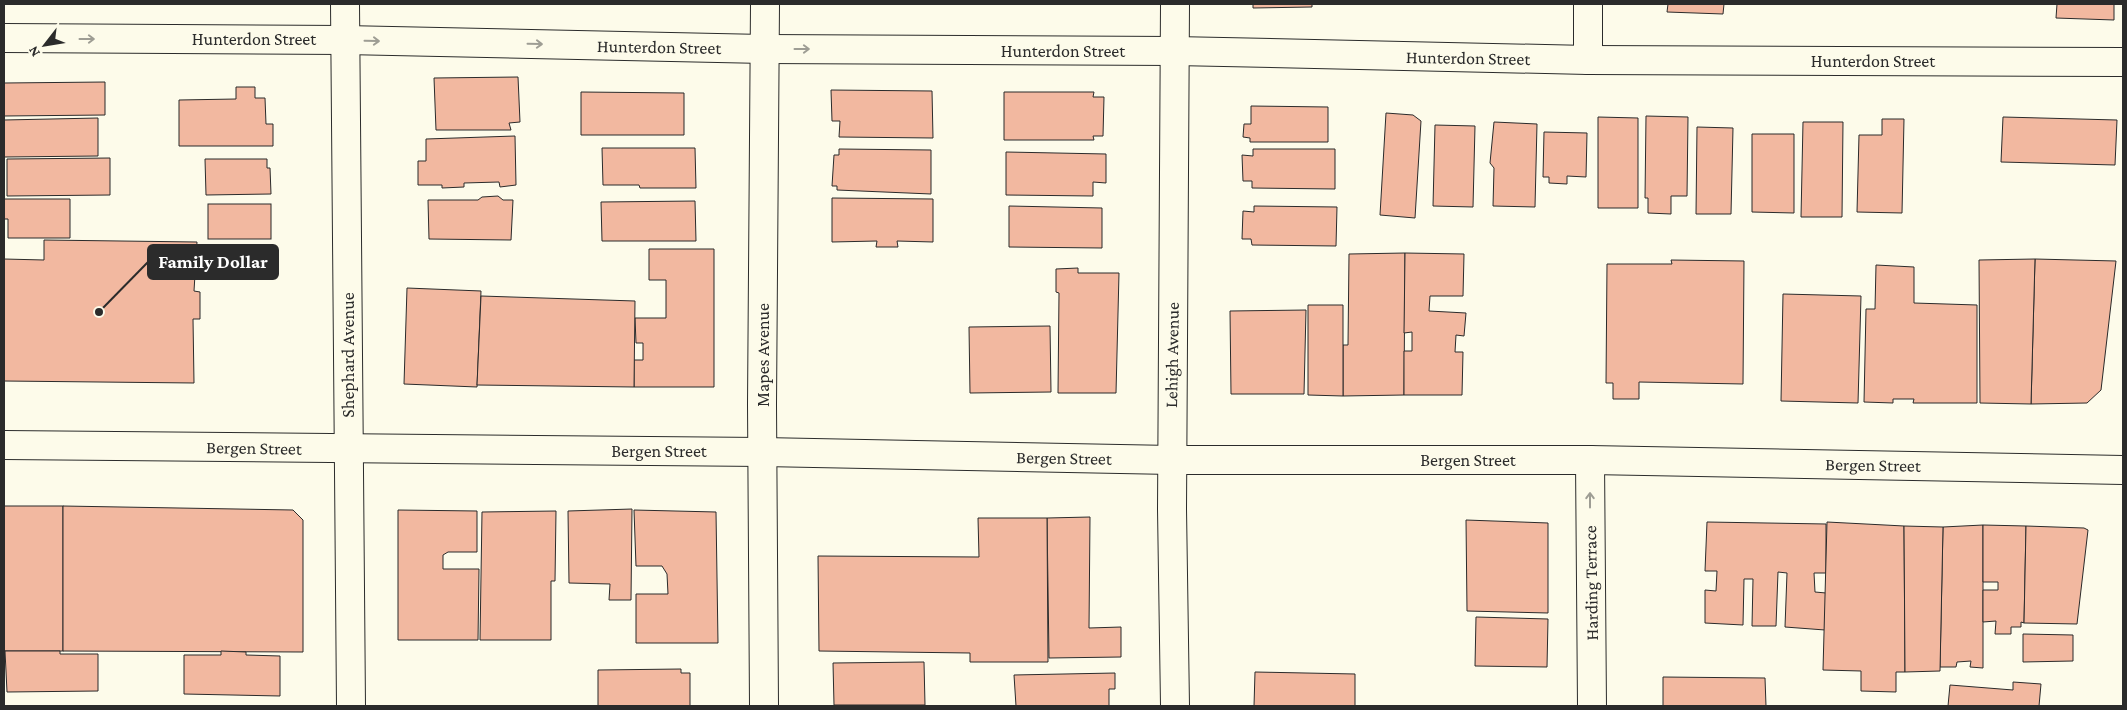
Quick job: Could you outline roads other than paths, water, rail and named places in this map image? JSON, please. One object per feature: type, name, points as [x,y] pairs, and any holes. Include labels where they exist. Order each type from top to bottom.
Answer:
[{"type":"street","name":"Shephard Avenue","points":[[345,4],[351,706]]},
{"type":"street","name":"Mapes Avenue","points":[[764,706],[765,4]]},
{"type":"street","name":"Lehigh Avenue","points":[[1175,4],[1172,460],[1175,706]]},
{"type":"street","points":[[1588,4],[1588,60]]},
{"type":"street","name":"Hunterdon Street","points":[[4,38],[345,40],[765,49],[1175,51],[1588,60],[2123,62]]},
{"type":"street","name":"Bergen Street","points":[[4,445],[763,452],[1172,460],[1590,460],[2123,470]]},
{"type":"street","name":"Harding Terrace","points":[[1590,460],[1592,706]]},
{"type":"place","name":"Family Dollar","points":[[99,312]]}]
